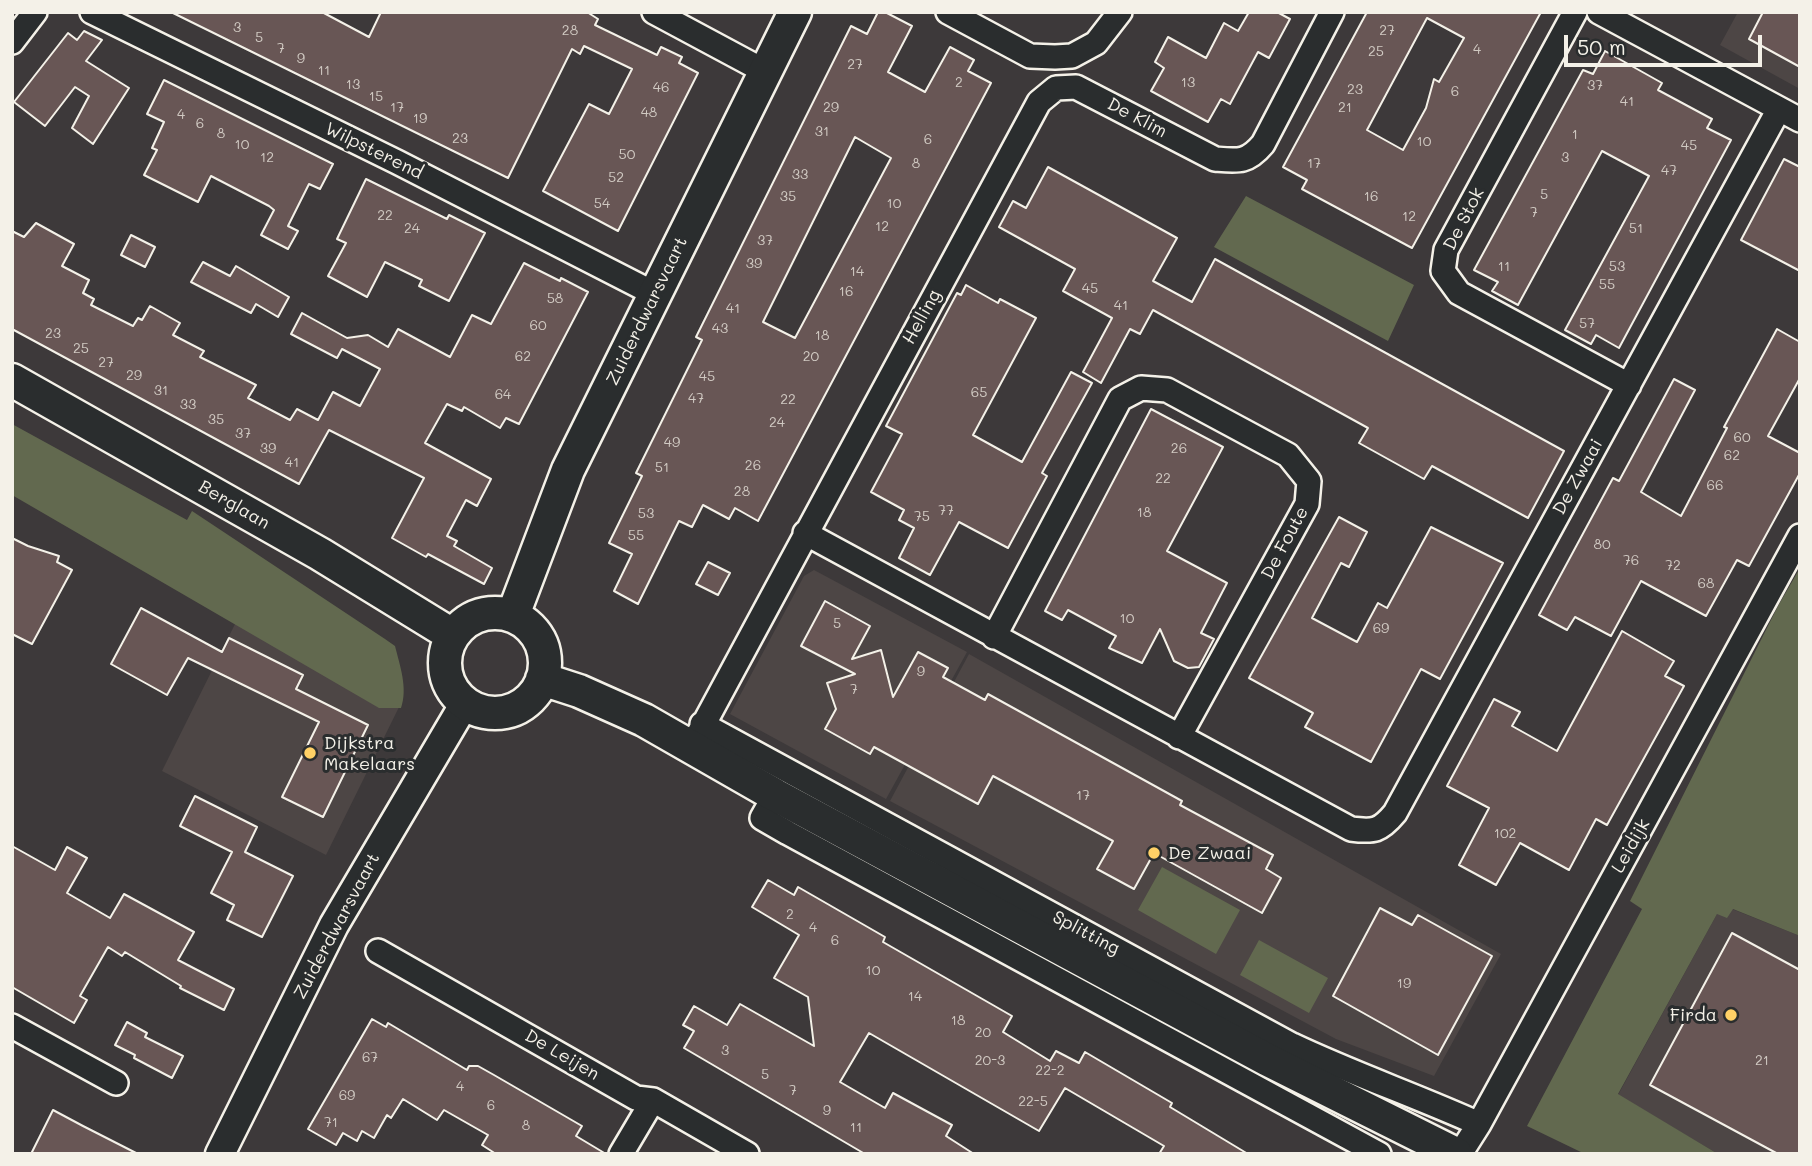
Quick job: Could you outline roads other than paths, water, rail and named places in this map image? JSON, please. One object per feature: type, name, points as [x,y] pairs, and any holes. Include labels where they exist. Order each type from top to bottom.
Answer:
[{"type":"main road","name":"Zuiderdwarsvaart","points":[[513,615],[568,470],[795,12]]},
{"type":"main road","name":"Berglaan","points":[[12,380],[311,549],[452,635]]},
{"type":"main road","points":[[496,612],[513,615],[529,626],[541,641],[545,660],[542,679],[533,695],[518,707],[500,713],[482,712],[465,703],[452,689],[445,671],[445,652],[452,635],[464,622],[479,614],[496,612]]},
{"type":"main road","name":"Splitting","points":[[542,679],[579,691],[645,720],[697,735],[769,807],[1458,1154]]},
{"type":"street","points":[[12,42],[35,12]]},
{"type":"street","name":"Wilpsterend","points":[[92,12],[397,162],[655,294]]},
{"type":"street","points":[[654,12],[766,72]]},
{"type":"street","points":[[948,12],[1030,56],[1055,57],[1072,56],[1096,43],[1120,12]]},
{"type":"street","name":"De Klim","points":[[1039,102],[1056,88],[1076,87],[1215,159],[1237,161],[1252,156],[1263,144],[1332,12]]},
{"type":"street","name":"De Stok","points":[[1575,12],[1446,250],[1443,271],[1459,293],[1629,385]]},
{"type":"street","points":[[1599,12],[1800,120]]},
{"type":"street","name":"Helling","points":[[697,735],[1039,102]]},
{"type":"street","name":"De Zwaai","points":[[1179,737],[1351,829],[1368,832],[1384,827],[1395,813],[1779,109]]},
{"type":"street","name":"De Foute","points":[[994,637],[1120,399],[1141,388],[1167,390],[1288,455],[1309,481],[1307,504],[1179,737]]},
{"type":"street","points":[[805,533],[1179,737]]},
{"type":"street","name":"Leidijk","points":[[1458,1154],[1479,1124],[1800,536]]},
{"type":"street","name":"Zuiderdwarsvaart","points":[[220,1154],[334,925],[465,703]]},
{"type":"street","name":"Splitting","points":[[697,735],[745,749],[1332,1065],[1479,1124]]},
{"type":"street","name":"Splitting","points":[[769,807],[1379,1154]]},
{"type":"street","name":"De Leijen","points":[[378,951],[636,1098],[653,1100],[747,1154]]},
{"type":"street","points":[[12,1026],[116,1083]]},
{"type":"street","points":[[621,1154],[653,1100]]},
{"type":"place","name":"Dijkstra Makelaars","points":[[310,753]]},
{"type":"place","name":"De Zwaai","points":[[1154,853]]},
{"type":"place","name":"Firda","points":[[1731,1015]]}]
